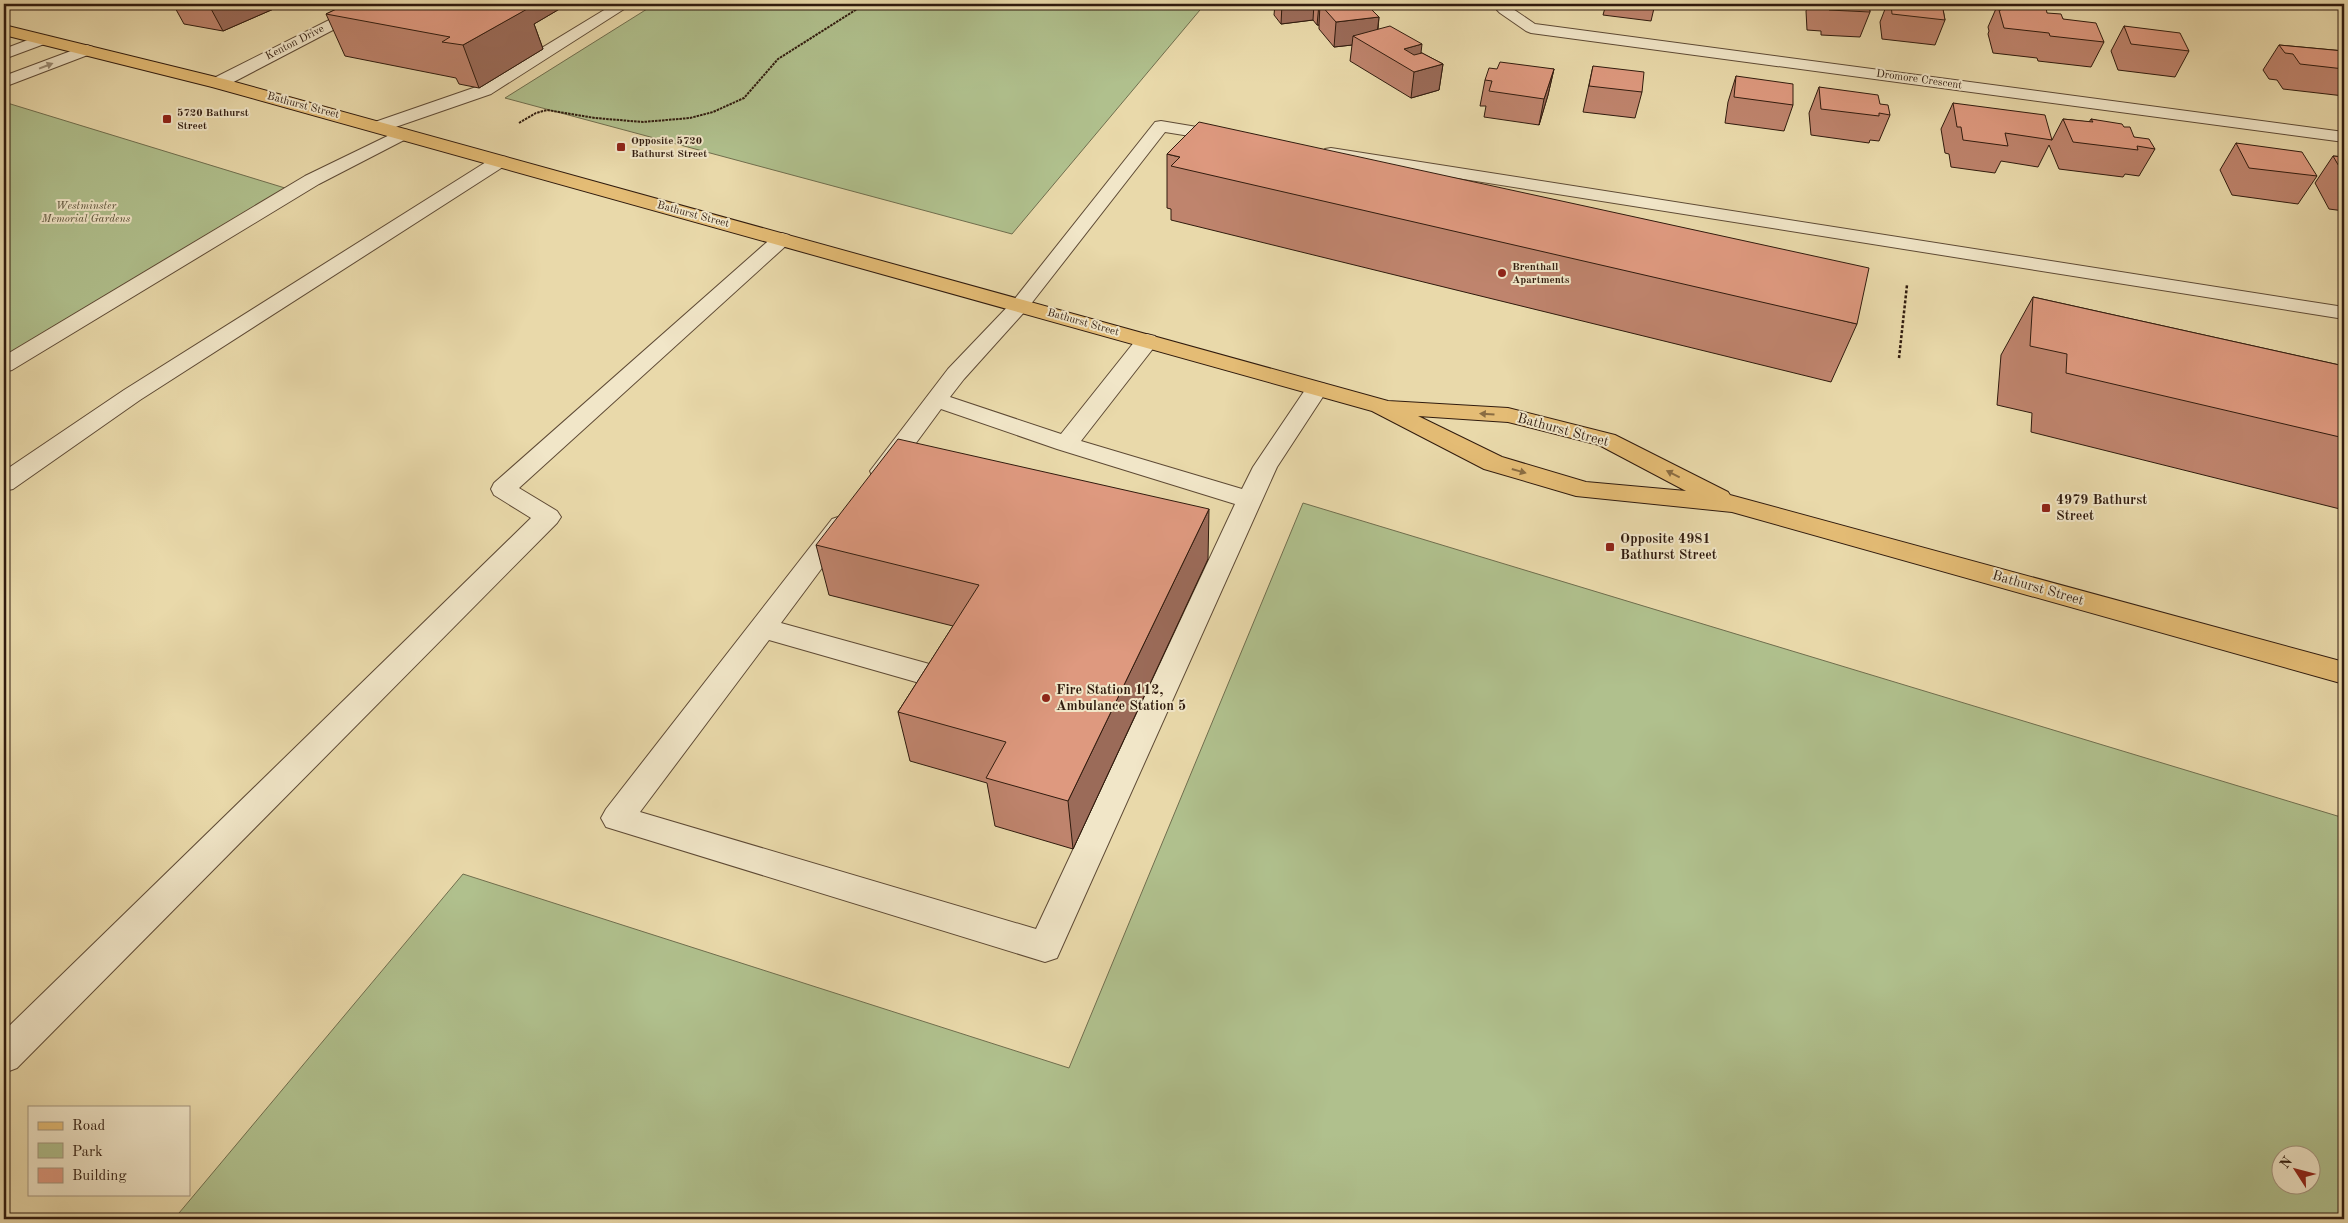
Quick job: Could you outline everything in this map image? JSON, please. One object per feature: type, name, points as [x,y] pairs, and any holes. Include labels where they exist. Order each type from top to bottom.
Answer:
[{"type":"main road","name":"Bathurst Street","points":[[4,30],[218,83],[1380,406],[1493,463],[1585,490],[1732,504],[2344,673]]},
{"type":"main road","name":"Bathurst Street","points":[[1380,406],[1508,415],[1607,440],[1732,504]]},
{"type":"street","name":"Kenton Drive","points":[[218,83],[372,4]]},
{"type":"street","points":[[378,127],[485,90],[624,4]]},
{"type":"street","name":"Dromore Crescent","points":[[1507,4],[1505,10],[1531,28],[2344,137]]},
{"type":"street","points":[[4,54],[41,40]]},
{"type":"street","points":[[4,82],[87,50]]},
{"type":"street","points":[[1240,139],[1161,126],[1020,305],[956,374],[617,818],[1045,947],[1265,467],[1317,388]]},
{"type":"street","points":[[4,365],[312,180],[402,134]]},
{"type":"street","points":[[1310,150],[2344,313]]},
{"type":"street","points":[[4,483],[132,396],[500,161]]},
{"type":"street","points":[[4,1056],[548,517],[502,489],[782,239]]},
{"type":"street","points":[[1066,444],[1147,341]]},
{"type":"street","points":[[936,400],[1066,444],[1250,500]]},
{"type":"street","points":[[763,628],[924,673]]},
{"type":"path","points":[[536,113],[547,110],[635,123],[666,122],[708,113],[738,102],[756,88],[776,60],[864,4]]},
{"type":"path","points":[[1899,358],[1912,245]]},
{"type":"green space","points":[[655,4],[1205,4],[1012,234],[505,98]]},
{"type":"green space","name":"Westminster Memorial Gardens","points":[[4,102],[285,188],[4,356]]},
{"type":"green space","points":[[1303,503],[2344,818],[2344,1219],[174,1219],[463,874],[1069,1068]]},
{"type":"building","points":[[193,4],[217,4],[210,7]]},
{"type":"building","points":[[347,4],[504,4],[529,8],[463,45],[442,42],[450,37],[326,14]]},
{"type":"building","points":[[1320,4],[1366,4],[1379,17],[1336,22]]},
{"type":"building","points":[[1815,4],[1869,4],[1870,12],[1829,10],[1829,7]]},
{"type":"building","points":[[1891,4],[1942,4],[1945,20],[1892,14]]},
{"type":"building","points":[[1999,4],[2046,8],[2047,13],[2061,14],[2063,19],[2096,23],[2104,42],[2050,36],[2049,33],[2004,28]]},
{"type":"building","points":[[1390,26],[1422,44],[1404,49],[1414,55],[1422,53],[1443,64],[1414,72],[1353,36]]},
{"type":"building","points":[[2124,26],[2180,33],[2189,51],[2131,44]]},
{"type":"building","points":[[2279,45],[2344,51],[2344,69],[2300,64],[2293,54],[2285,53]]},
{"type":"building","points":[[1500,62],[1554,69],[1544,99],[1489,91],[1492,81],[1485,80],[1489,68],[1497,69]]},
{"type":"building","points":[[1593,66],[1644,72],[1642,92],[1589,86]]},
{"type":"building","points":[[1736,76],[1793,84],[1793,105],[1734,97]]},
{"type":"building","points":[[1819,87],[1878,95],[1880,104],[1888,105],[1890,115],[1879,113],[1879,116],[1821,109]]},
{"type":"building","points":[[1953,103],[2045,115],[2052,140],[2005,133],[2008,146],[1963,140],[1961,127],[1957,127]]},
{"type":"building","points":[[2063,119],[2093,122],[2091,119],[2122,124],[2124,127],[2130,127],[2134,137],[2149,139],[2155,149],[2137,146],[2138,150],[2073,142]]},
{"type":"building","points":[[1199,122],[1869,268],[1857,324],[1171,166],[1180,157],[1167,154]]},
{"type":"building","points":[[2236,143],[2302,152],[2317,176],[2249,168]]},
{"type":"building","points":[[2333,156],[2344,157],[2344,175]]},
{"type":"building","points":[[2033,297],[2344,366],[2344,438],[2066,373],[2067,354],[2030,346]]},
{"type":"building","name":"Fire Station 112, Ambulance Station 5","points":[[898,439],[1209,509],[1068,801],[986,778],[1006,742],[898,712],[979,585],[816,545]]},
{"type":"place","name":"5720 Bathurst Street","points":[[167,119]]},
{"type":"place","name":"Opposite 5720 Bathurst Street","points":[[621,147]]},
{"type":"place","name":"Brenthall Apartments","points":[[1502,273]]},
{"type":"place","name":"4979 Bathurst Street","points":[[2046,508]]},
{"type":"place","name":"Opposite 4981 Bathurst Street","points":[[1610,547]]},
{"type":"place","name":"Fire Station 112, Ambulance Station 5","points":[[1046,698]]}]
